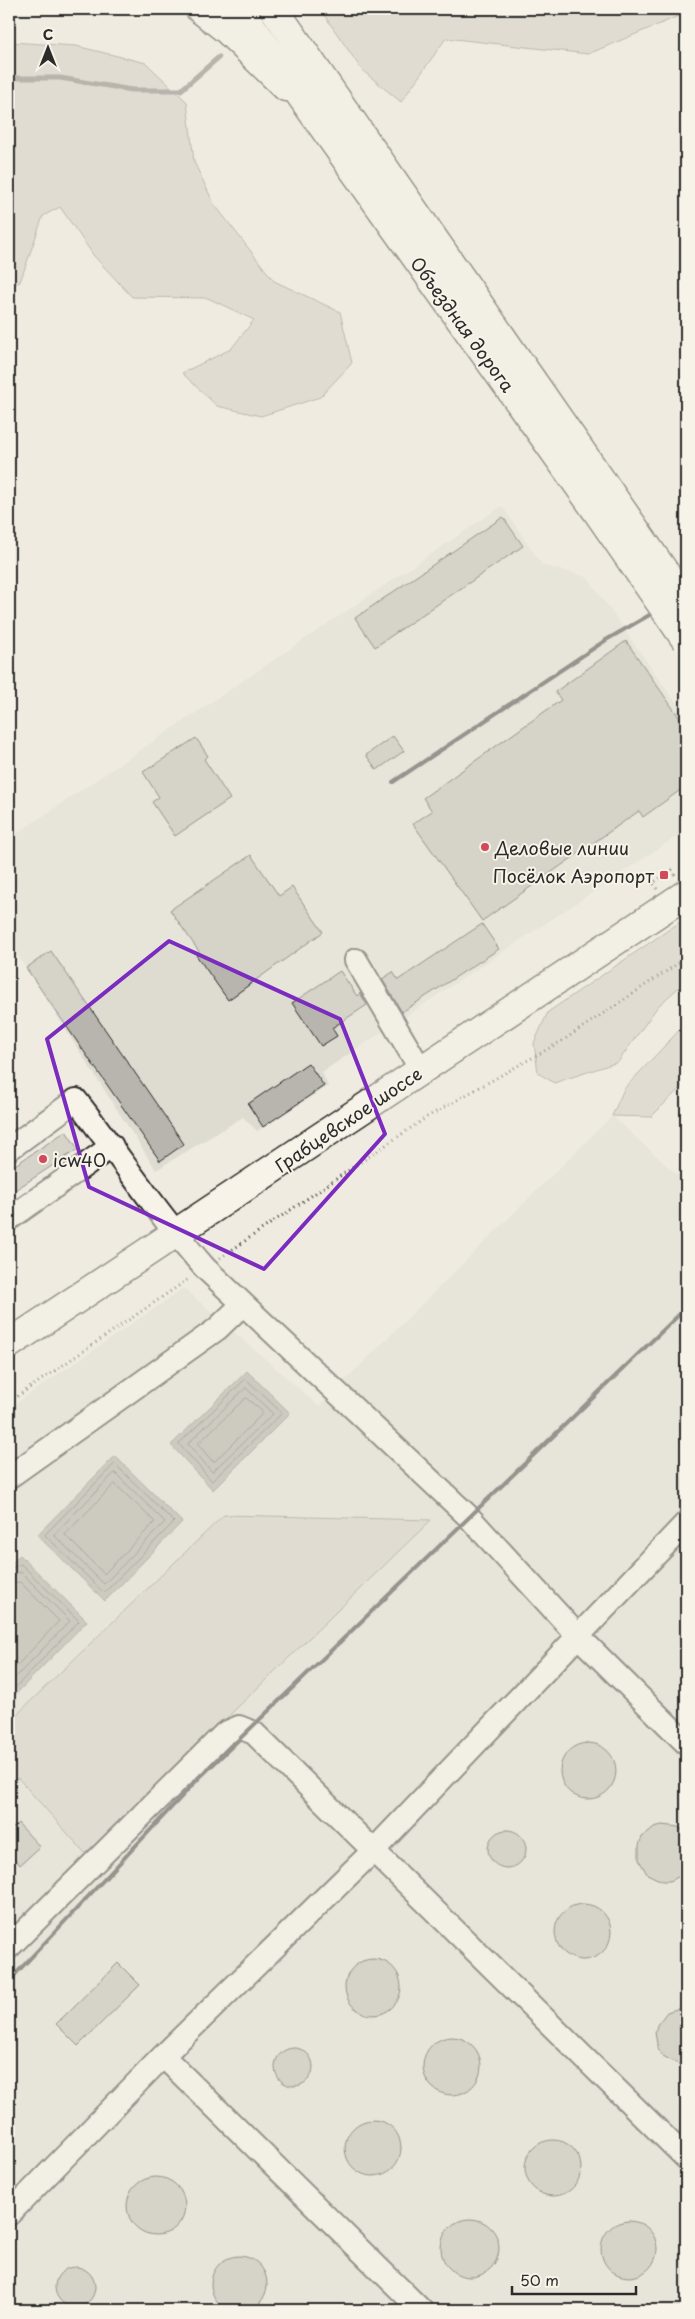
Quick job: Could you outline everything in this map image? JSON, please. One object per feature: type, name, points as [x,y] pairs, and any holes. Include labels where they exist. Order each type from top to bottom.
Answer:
[{"type":"main road","points":[[200,9],[227,30],[309,109]]},
{"type":"main road","name":"Объездная дорога","points":[[239,9],[309,109],[602,500],[686,603]]},
{"type":"main road","name":"Объездная дорога","points":[[274,9],[602,500],[686,640]]},
{"type":"main road","name":"Грабцевское шоссе","points":[[9,1344],[686,894]]},
{"type":"lane","points":[[356,960],[421,1070]]},
{"type":"lane","points":[[9,1150],[76,1100],[112,1146],[175,1234],[204,1268],[468,1516],[578,1636],[686,1743]]},
{"type":"lane","points":[[9,1219],[112,1146]]},
{"type":"lane","points":[[9,1477],[217,1330],[242,1305]]},
{"type":"lane","points":[[9,2214],[163,2056],[373,1851],[686,1523]]},
{"type":"lane","points":[[9,1947],[225,1733],[239,1727],[254,1733],[686,2158]]},
{"type":"lane","points":[[163,2056],[421,2310]]},
{"type":"path","points":[[9,1402],[427,1117],[562,1041],[686,958]]},
{"type":"highlighted area","points":[[169,941],[340,1019],[385,1134],[264,1269],[89,1187],[47,1039]]},
{"type":"shaded area","points":[[320,9],[686,9],[686,13],[588,54],[446,38],[401,102],[362,70]]},
{"type":"shaded area","points":[[9,42],[76,46],[146,63],[187,102],[194,162],[214,204],[274,281],[340,312],[352,363],[320,397],[261,416],[217,406],[182,373],[231,349],[254,320],[208,298],[132,297],[94,256],[60,207],[43,216],[20,282],[9,286]]},
{"type":"shaded area","points":[[502,506],[542,565],[587,577],[686,717],[686,830],[322,1072],[328,1086],[257,1131],[243,1117],[156,1170],[9,942],[9,839]]},
{"type":"shaded area","points":[[686,918],[686,981],[658,1006],[618,1062],[554,1083],[538,1073],[534,1043],[548,1012]]},
{"type":"shaded area","points":[[686,1023],[686,1082],[651,1117],[612,1116],[624,1089]]},
{"type":"shaded area","points":[[612,1116],[686,1183],[686,2310],[9,2310],[9,1782],[18,1778],[86,1853],[224,1515],[9,1722],[9,1408],[184,1288],[319,1406]]},
{"type":"shaded area","points":[[224,1515],[431,1520],[86,1854],[18,1778],[9,1782],[9,1722]]},
{"type":"water","points":[[247,1371],[290,1413],[213,1490],[171,1445]]},
{"type":"water","points":[[115,1456],[182,1522],[105,1601],[37,1535]]},
{"type":"water","points":[[20,1555],[87,1621],[10,1700],[9,1566]]},
{"type":"building","points":[[503,517],[523,546],[375,647],[355,618]]},
{"type":"building","points":[[626,641],[686,727],[686,786],[643,817],[639,811],[482,921],[413,824],[432,811],[423,798],[561,700],[555,692]]},
{"type":"building","points":[[393,736],[404,751],[377,770],[366,755]]},
{"type":"building","points":[[196,738],[208,756],[204,759],[230,799],[175,836],[152,802],[159,797],[143,772]]},
{"type":"building","points":[[251,855],[279,896],[292,887],[323,932],[228,1000],[196,955],[200,953],[170,910]]},
{"type":"building","points":[[482,924],[499,949],[402,1012],[382,979],[393,972],[398,980]]},
{"type":"building","points":[[51,951],[184,1144],[160,1161],[26,968]]},
{"type":"building","points":[[340,971],[357,996],[360,993],[367,1005],[332,1028],[337,1036],[321,1046],[292,1003]]},
{"type":"building","points":[[308,1063],[324,1086],[263,1127],[248,1104]]},
{"type":"building","name":"icw40","points":[[66,1131],[78,1149],[9,1194],[9,1169]]},
{"type":"building","points":[[588,1743],[599,1745],[608,1751],[614,1760],[616,1771],[614,1782],[608,1791],[599,1797],[588,1799],[577,1797],[568,1791],[562,1782],[560,1771],[562,1760],[568,1751],[577,1745]]},
{"type":"building","points":[[18,1823],[40,1847],[20,1865],[9,1853],[9,1832]]},
{"type":"building","points":[[662,1825],[678,1827],[686,1832],[686,1873],[670,1881],[662,1881],[647,1874],[639,1860],[639,1845],[642,1837],[654,1827]]},
{"type":"building","points":[[507,1830],[520,1836],[526,1849],[520,1862],[507,1868],[494,1862],[488,1849],[494,1836]]},
{"type":"building","points":[[578,1904],[588,1904],[603,1912],[609,1921],[611,1932],[609,1943],[603,1952],[588,1960],[578,1960],[567,1955],[560,1948],[555,1937],[555,1927],[560,1916],[567,1909]]},
{"type":"building","points":[[367,1959],[379,1959],[393,1967],[401,1981],[399,1998],[393,2007],[379,2015],[367,2015],[357,2010],[350,2003],[345,1993],[345,1981],[350,1971],[357,1964]]},
{"type":"building","points":[[118,1963],[140,1985],[78,2046],[56,2024]]},
{"type":"building","points":[[686,2006],[686,2065],[678,2064],[663,2056],[658,2049],[655,2033],[657,2025],[667,2012]]},
{"type":"building","points":[[452,2037],[468,2042],[476,2050],[481,2066],[476,2082],[468,2090],[452,2095],[436,2090],[428,2082],[423,2066],[428,2050],[436,2042]]},
{"type":"building","points":[[294,2048],[307,2054],[313,2067],[307,2080],[294,2086],[281,2080],[275,2067],[281,2054]]},
{"type":"building","points":[[368,2120],[378,2120],[393,2128],[399,2137],[401,2148],[399,2159],[393,2168],[378,2176],[368,2176],[357,2171],[350,2164],[345,2153],[345,2143],[350,2132],[357,2125]]},
{"type":"building","points":[[548,2140],[558,2140],[573,2148],[579,2157],[581,2168],[579,2179],[573,2188],[558,2196],[548,2196],[537,2191],[530,2184],[525,2173],[525,2163],[530,2152],[537,2145]]},
{"type":"building","points":[[156,2177],[167,2179],[180,2190],[185,2206],[183,2217],[172,2230],[156,2235],[145,2233],[132,2222],[127,2206],[129,2195],[140,2182]]},
{"type":"building","points":[[470,2219],[486,2224],[494,2232],[499,2248],[494,2264],[486,2272],[470,2277],[454,2272],[446,2264],[441,2248],[446,2232],[454,2224]]},
{"type":"building","points":[[624,2221],[634,2221],[649,2229],[655,2238],[657,2249],[655,2260],[649,2269],[634,2277],[624,2277],[613,2272],[606,2265],[601,2254],[601,2244],[606,2233],[613,2226]]},
{"type":"building","points":[[233,2256],[245,2256],[259,2264],[267,2278],[265,2295],[259,2304],[245,2312],[233,2312],[223,2307],[216,2300],[211,2290],[211,2278],[216,2268],[223,2261]]},
{"type":"building","points":[[71,2267],[79,2267],[86,2270],[92,2276],[95,2287],[92,2298],[86,2304],[79,2307],[71,2307],[64,2304],[58,2298],[55,2291],[55,2283],[58,2276],[64,2270]]},
{"type":"waterway","points":[[9,78],[60,78],[132,90],[181,90],[219,57]]},
{"type":"railway","points":[[393,782],[606,640],[686,594]]},
{"type":"railway","points":[[9,1981],[200,1777],[686,1308]]},
{"type":"place","name":"Деловые линии","points":[[485,847]]},
{"type":"place","name":"Посёлок Аэропорт","points":[[664,875]]},
{"type":"place","name":"icw40","points":[[43,1159]]}]
